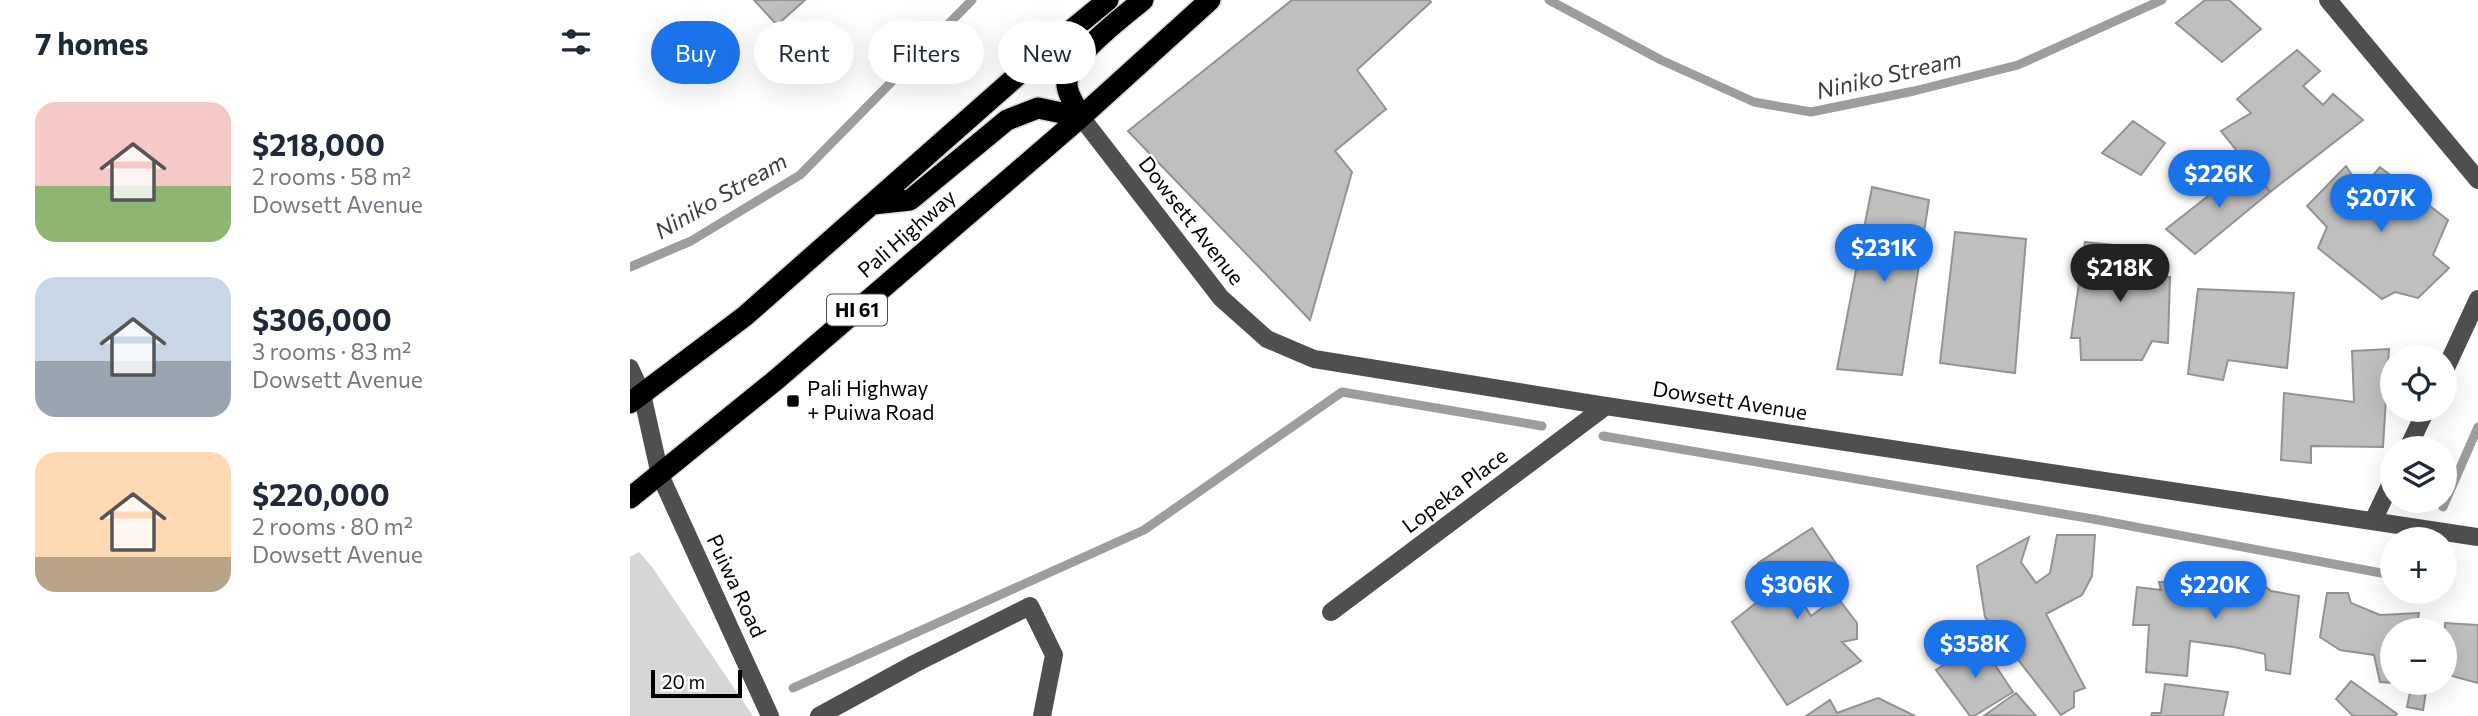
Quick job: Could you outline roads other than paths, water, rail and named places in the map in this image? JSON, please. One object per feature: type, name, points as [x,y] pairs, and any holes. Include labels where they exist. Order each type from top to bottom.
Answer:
[{"type":"highway","points":[[636,398],[745,316],[1035,60],[1108,0]]},
{"type":"highway","points":[[1081,117],[1067,87],[1073,66],[1143,0]]},
{"type":"highway","name":"Pali Highway","points":[[630,498],[787,370],[1081,117],[1210,0]]},
{"type":"highway","points":[[873,204],[910,200],[1007,120],[1038,108],[1081,117]]},
{"type":"street","points":[[2328,0],[2478,180]]},
{"type":"street","name":"Dowsett Avenue","points":[[1081,117],[1221,298],[1267,339],[1314,359],[1606,406],[2478,537]]},
{"type":"street","points":[[2457,345],[2478,299]]},
{"type":"street","name":"Puiwa Road","points":[[630,368],[636,398],[660,475],[770,716]]},
{"type":"street","name":"Lopeka Place","points":[[1331,612],[1606,406]]},
{"type":"street","points":[[2373,521],[2380,506]]},
{"type":"street","points":[[819,716],[914,664],[1030,606],[1054,655],[1042,716]]},
{"type":"waterway","name":"Niniko Stream","points":[[630,267],[691,241],[800,175],[972,0]]},
{"type":"waterway","name":"Niniko Stream","points":[[1549,0],[1661,60],[1754,102],[1811,112],[1914,91],[2018,65],[2162,0]]},
{"type":"waterway","points":[[793,688],[1144,530],[1342,392],[1542,426]]},
{"type":"waterway","points":[[2457,475],[2478,427]]},
{"type":"waterway","points":[[1603,436],[2093,519],[2380,573]]},
{"type":"place","name":"Pali Highway + Puiwa Road","points":[[793,401]]}]
